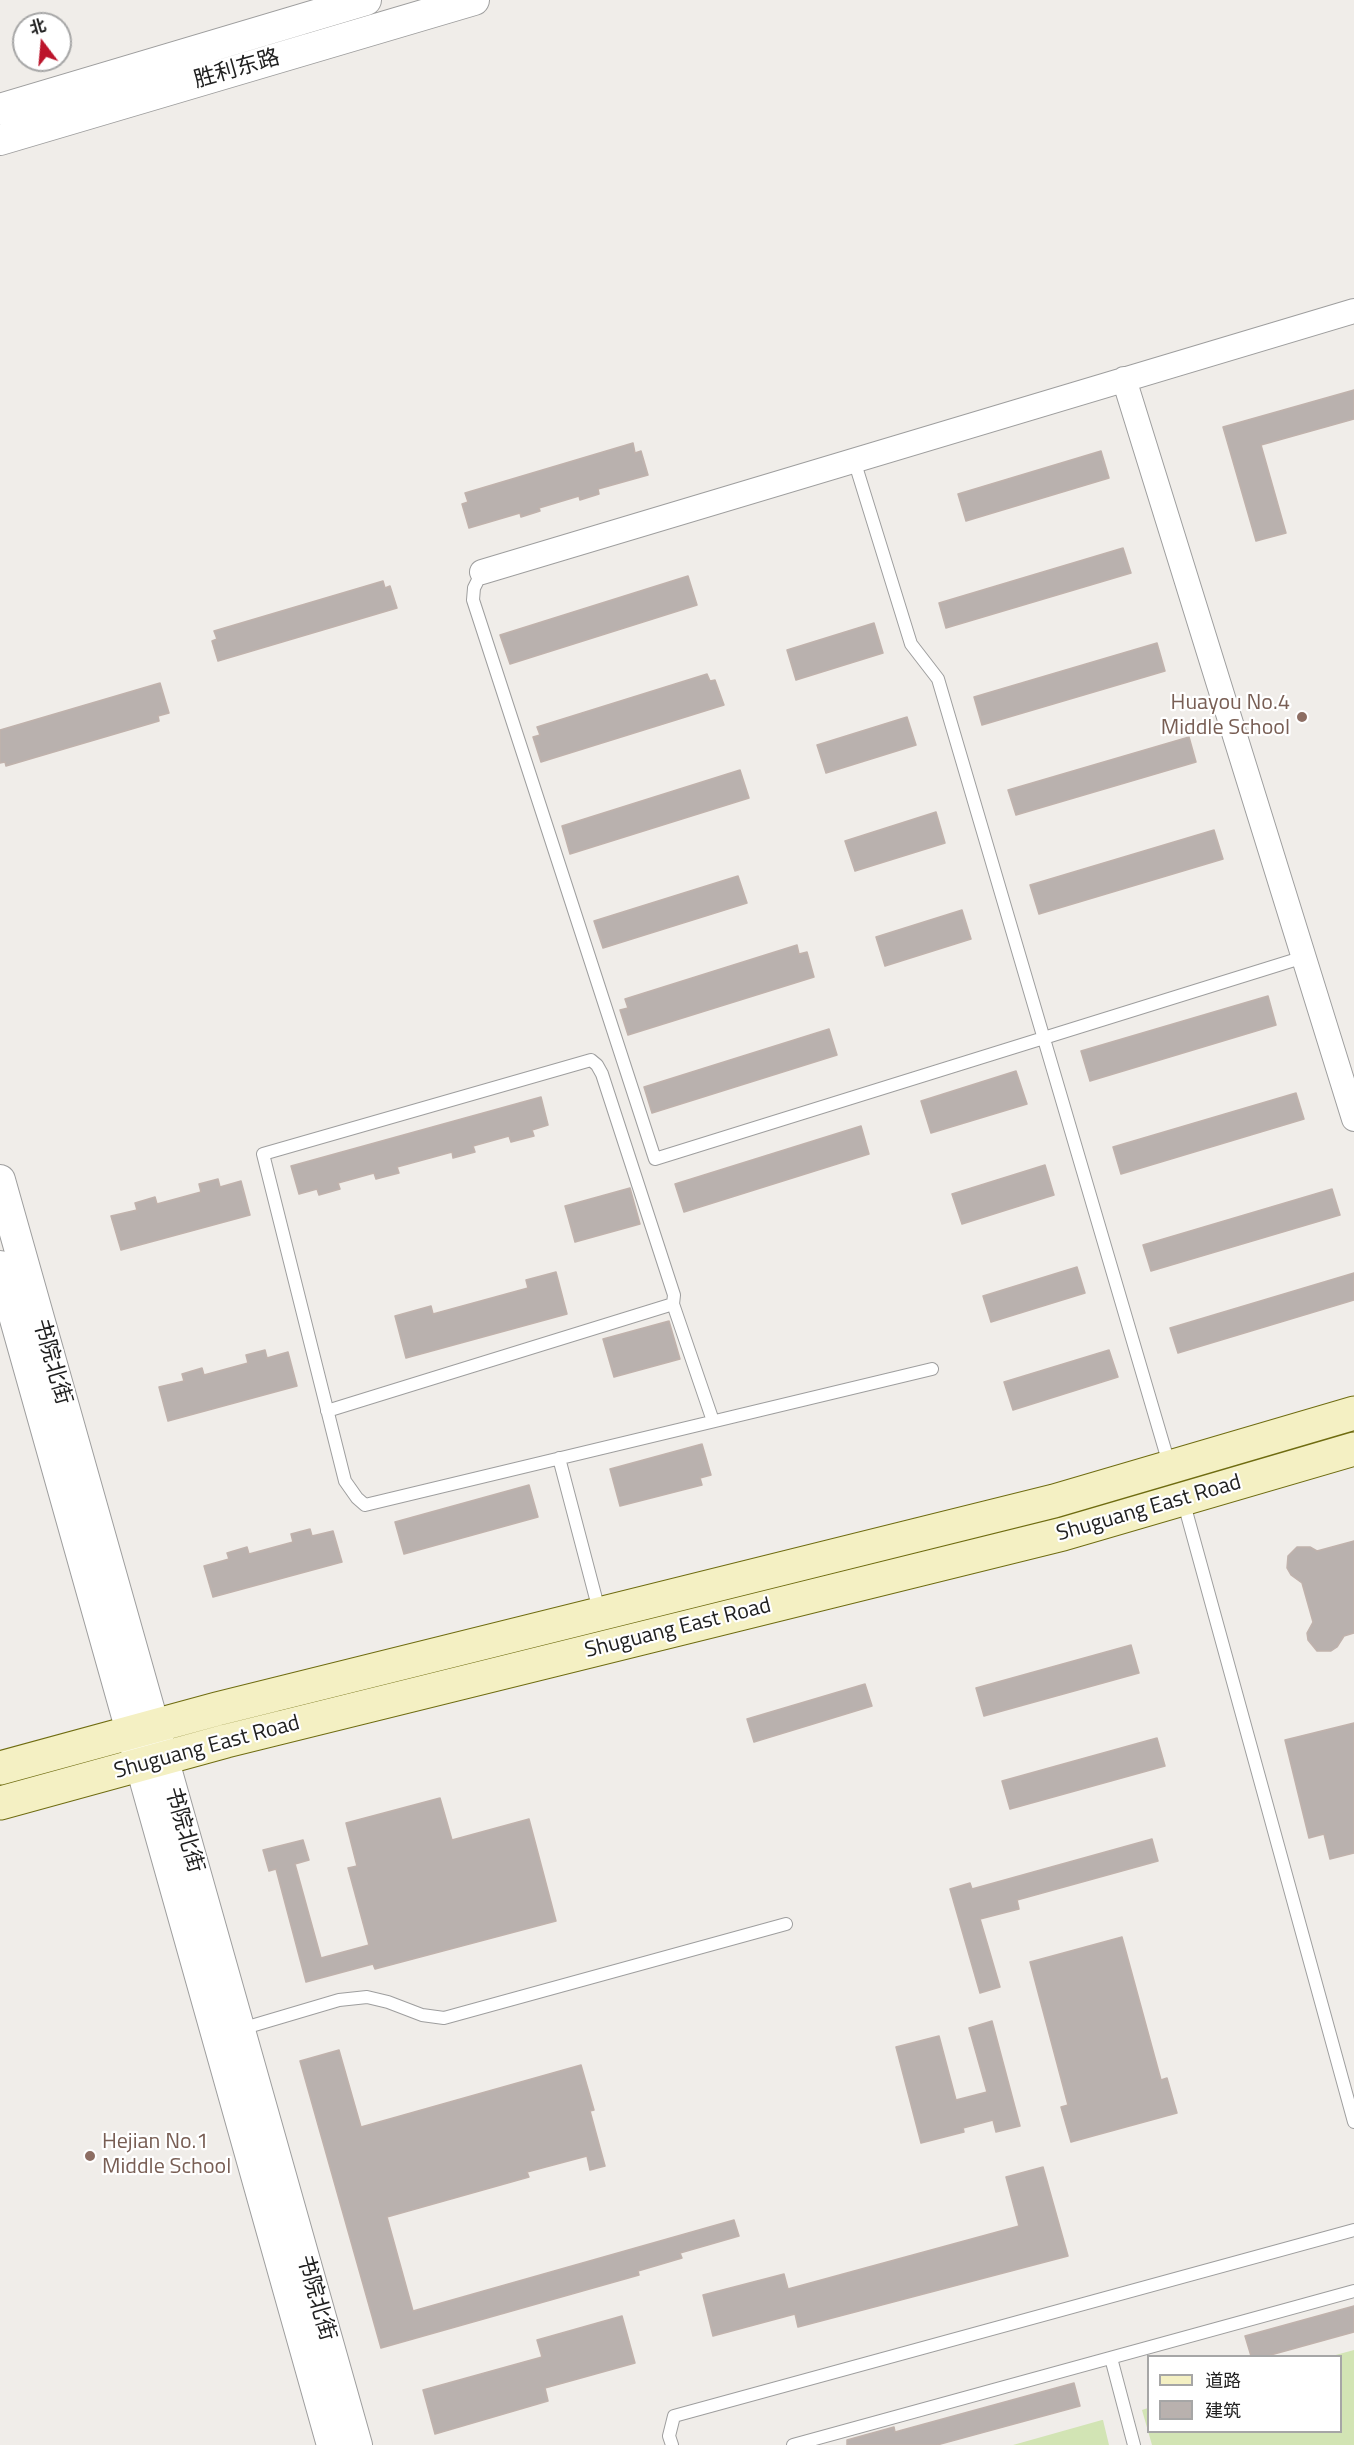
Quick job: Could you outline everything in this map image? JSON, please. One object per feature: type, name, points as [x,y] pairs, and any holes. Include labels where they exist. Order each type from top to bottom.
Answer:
[{"type":"main road","name":"Shuguang East Road","points":[[0,1768],[142,1729],[1043,1504],[1354,1413]]},
{"type":"main road","name":"Shuguang East Road","points":[[0,1803],[152,1762],[1063,1534],[1354,1449]]},
{"type":"street","name":"胜利东路","points":[[0,109],[366,0]]},
{"type":"street","name":"胜利东路","points":[[0,140],[474,0]]},
{"type":"street","points":[[482,572],[1354,311]]},
{"type":"street","points":[[1124,379],[1304,957],[1345,1057],[1354,1119]]},
{"type":"street","name":"书院北街","points":[[0,1180],[142,1729]]},
{"type":"street","name":"书院北街","points":[[0,1266],[152,1762],[239,2030],[357,2445]]},
{"type":"street","name":"书院北街","points":[[152,1762],[332,2445]]},
{"type":"lane","points":[[854,460],[911,644],[938,679],[1170,1467]]},
{"type":"lane","points":[[482,572],[474,588],[473,600],[655,1159],[1304,957]]},
{"type":"lane","points":[[713,1421],[673,1304],[674,1295],[602,1074],[591,1060],[263,1154],[345,1481],[351,1492],[365,1505],[560,1458],[713,1421],[932,1368]]},
{"type":"lane","points":[[327,1411],[673,1304]]},
{"type":"lane","points":[[560,1458],[600,1614]]},
{"type":"lane","points":[[1182,1499],[1354,2122]]},
{"type":"lane","points":[[239,2030],[339,2000],[366,1997],[388,2002],[422,2015],[444,2018],[786,1924]]},
{"type":"lane","points":[[672,2445],[669,2436],[674,2416],[1354,2230]]},
{"type":"lane","points":[[793,2445],[1354,2291]]},
{"type":"lane","points":[[1111,2358],[1134,2445]]},
{"type":"green space","points":[[1354,2350],[1354,2445],[1152,2445],[1148,2433],[1342,2433],[1342,2355],[1336,2355]]},
{"type":"green space","points":[[1147,2408],[1147,2428],[1142,2410]]},
{"type":"green space","points":[[1102,2420],[1109,2445],[1013,2445]]},
{"type":"building","points":[[1354,390],[1354,419],[1261,445],[1286,533],[1256,541],[1223,427]]},
{"type":"building","points":[[633,443],[635,453],[641,451],[648,475],[598,489],[599,494],[580,500],[579,496],[539,508],[540,511],[521,517],[520,513],[469,528],[462,504],[468,502],[465,493]]},
{"type":"building","points":[[1101,451],[1109,478],[966,521],[958,494]]},
{"type":"building","points":[[1123,548],[1131,573],[946,628],[939,603]]},
{"type":"building","points":[[688,576],[697,605],[510,664],[500,635]]},
{"type":"building","points":[[383,581],[385,588],[390,586],[397,608],[218,661],[212,641],[217,639],[214,631]]},
{"type":"building","points":[[874,623],[883,653],[796,680],[787,650]]},
{"type":"building","points":[[1157,643],[1165,671],[982,725],[974,697]]},
{"type":"building","points":[[707,674],[710,681],[715,680],[724,705],[541,762],[533,737],[540,735],[537,727]]},
{"type":"building","points":[[160,683],[169,713],[158,716],[159,721],[6,766],[5,762],[0,763],[0,730]]},
{"type":"building","points":[[907,717],[916,745],[826,773],[817,745]]},
{"type":"building","points":[[1189,737],[1196,762],[1016,815],[1008,790]]},
{"type":"building","points":[[740,770],[749,798],[570,854],[562,826]]},
{"type":"building","points":[[936,812],[945,843],[855,871],[845,841]]},
{"type":"building","points":[[1214,830],[1223,859],[1039,914],[1030,885]]},
{"type":"building","points":[[738,876],[747,903],[603,948],[594,921]]},
{"type":"building","points":[[962,910],[971,939],[885,966],[876,937]]},
{"type":"building","points":[[797,945],[799,954],[807,952],[814,977],[628,1035],[620,1010],[628,1008],[625,999]]},
{"type":"building","points":[[1268,996],[1276,1025],[1090,1081],[1081,1051]]},
{"type":"building","points":[[829,1029],[837,1055],[652,1113],[644,1087]]},
{"type":"building","points":[[1016,1071],[1027,1104],[931,1133],[921,1101]]},
{"type":"building","points":[[1296,1093],[1304,1119],[1121,1174],[1113,1147]]},
{"type":"building","points":[[541,1097],[548,1125],[532,1130],[534,1136],[511,1142],[509,1136],[473,1146],[475,1152],[453,1158],[452,1152],[397,1167],[399,1173],[376,1179],[374,1173],[338,1183],[340,1189],[319,1195],[317,1189],[299,1194],[291,1166]]},
{"type":"building","points":[[861,1126],[869,1154],[684,1212],[675,1184]]},
{"type":"building","points":[[1045,1165],[1054,1195],[962,1224],[952,1194]]},
{"type":"building","points":[[218,1179],[220,1187],[241,1181],[250,1215],[121,1250],[111,1216],[137,1210],[135,1203],[155,1197],[157,1204],[201,1192],[199,1184]]},
{"type":"building","points":[[630,1188],[640,1224],[575,1242],[565,1206]]},
{"type":"building","points":[[1332,1189],[1340,1215],[1151,1271],[1143,1245]]},
{"type":"building","points":[[1077,1267],[1085,1293],[991,1322],[983,1296]]},
{"type":"building","points":[[556,1272],[567,1314],[406,1358],[395,1316],[431,1306],[433,1314],[528,1288],[526,1280]]},
{"type":"building","points":[[1354,1273],[1354,1300],[1178,1353],[1170,1328]]},
{"type":"building","points":[[669,1321],[680,1359],[614,1377],[603,1339]]},
{"type":"building","points":[[265,1350],[267,1358],[288,1352],[297,1386],[168,1421],[159,1387],[184,1381],[182,1374],[202,1368],[204,1375],[248,1363],[246,1355]]},
{"type":"building","points":[[1109,1350],[1118,1377],[1013,1410],[1004,1382]]},
{"type":"building","points":[[702,1444],[711,1475],[700,1478],[702,1485],[620,1506],[610,1469]]},
{"type":"building","points":[[529,1485],[538,1517],[404,1554],[395,1522]]},
{"type":"building","points":[[310,1529],[312,1536],[333,1531],[342,1562],[213,1597],[204,1566],[229,1559],[227,1553],[247,1547],[249,1554],[293,1542],[291,1534]]},
{"type":"building","points":[[1354,1541],[1354,1633],[1344,1636],[1337,1647],[1331,1651],[1317,1651],[1308,1640],[1307,1633],[1313,1622],[1302,1583],[1291,1575],[1287,1568],[1288,1556],[1297,1547],[1310,1547],[1317,1551]]},
{"type":"building","points":[[1131,1645],[1139,1673],[984,1716],[976,1688]]},
{"type":"building","points":[[865,1684],[872,1706],[754,1742],[747,1719]]},
{"type":"building","points":[[1354,1723],[1354,1853],[1330,1859],[1324,1834],[1309,1838],[1285,1740]]},
{"type":"building","points":[[1157,1738],[1165,1766],[1010,1809],[1002,1781]]},
{"type":"building","points":[[440,1798],[452,1840],[529,1819],[556,1921],[375,1969],[373,1964],[306,1982],[276,1869],[269,1871],[263,1850],[303,1840],[309,1860],[295,1864],[321,1958],[369,1945],[348,1868],[357,1866],[346,1823]]},
{"type":"building","points":[[1152,1839],[1158,1861],[1017,1900],[1019,1909],[980,1919],[1000,1987],[980,1993],[950,1889],[970,1883],[972,1889]]},
{"type":"building","points":[[1122,1937],[1161,2080],[1167,2078],[1177,2113],[1071,2142],[1061,2107],[1068,2105],[1030,1962]]},
{"type":"building","points":[[992,2021],[1020,2126],[996,2132],[993,2120],[963,2128],[964,2132],[921,2143],[896,2047],[939,2036],[956,2100],[987,2092],[969,2028]]},
{"type":"building","points":[[339,2050],[361,2127],[581,2065],[594,2110],[590,2111],[605,2166],[590,2170],[587,2156],[527,2172],[529,2177],[387,2217],[413,2311],[734,2220],[739,2236],[680,2253],[682,2258],[638,2271],[639,2275],[381,2348],[300,2061]]},
{"type":"building","points":[[1043,2167],[1068,2256],[798,2327],[795,2314],[713,2336],[703,2295],[784,2274],[788,2289],[1019,2226],[1006,2177]]},
{"type":"building","points":[[1354,2306],[1354,2332],[1271,2355],[1251,2355],[1245,2336]]},
{"type":"building","points":[[622,2316],[635,2363],[545,2388],[548,2401],[435,2434],[423,2390],[542,2357],[537,2340]]},
{"type":"building","points":[[1074,2383],[1080,2406],[937,2445],[847,2445],[847,2440],[894,2427],[895,2432]]},
{"type":"place","name":"Huayou No.4 Middle School","points":[[1302,717]]},
{"type":"place","name":"Hejian No.1 Middle School","points":[[90,2156]]}]
